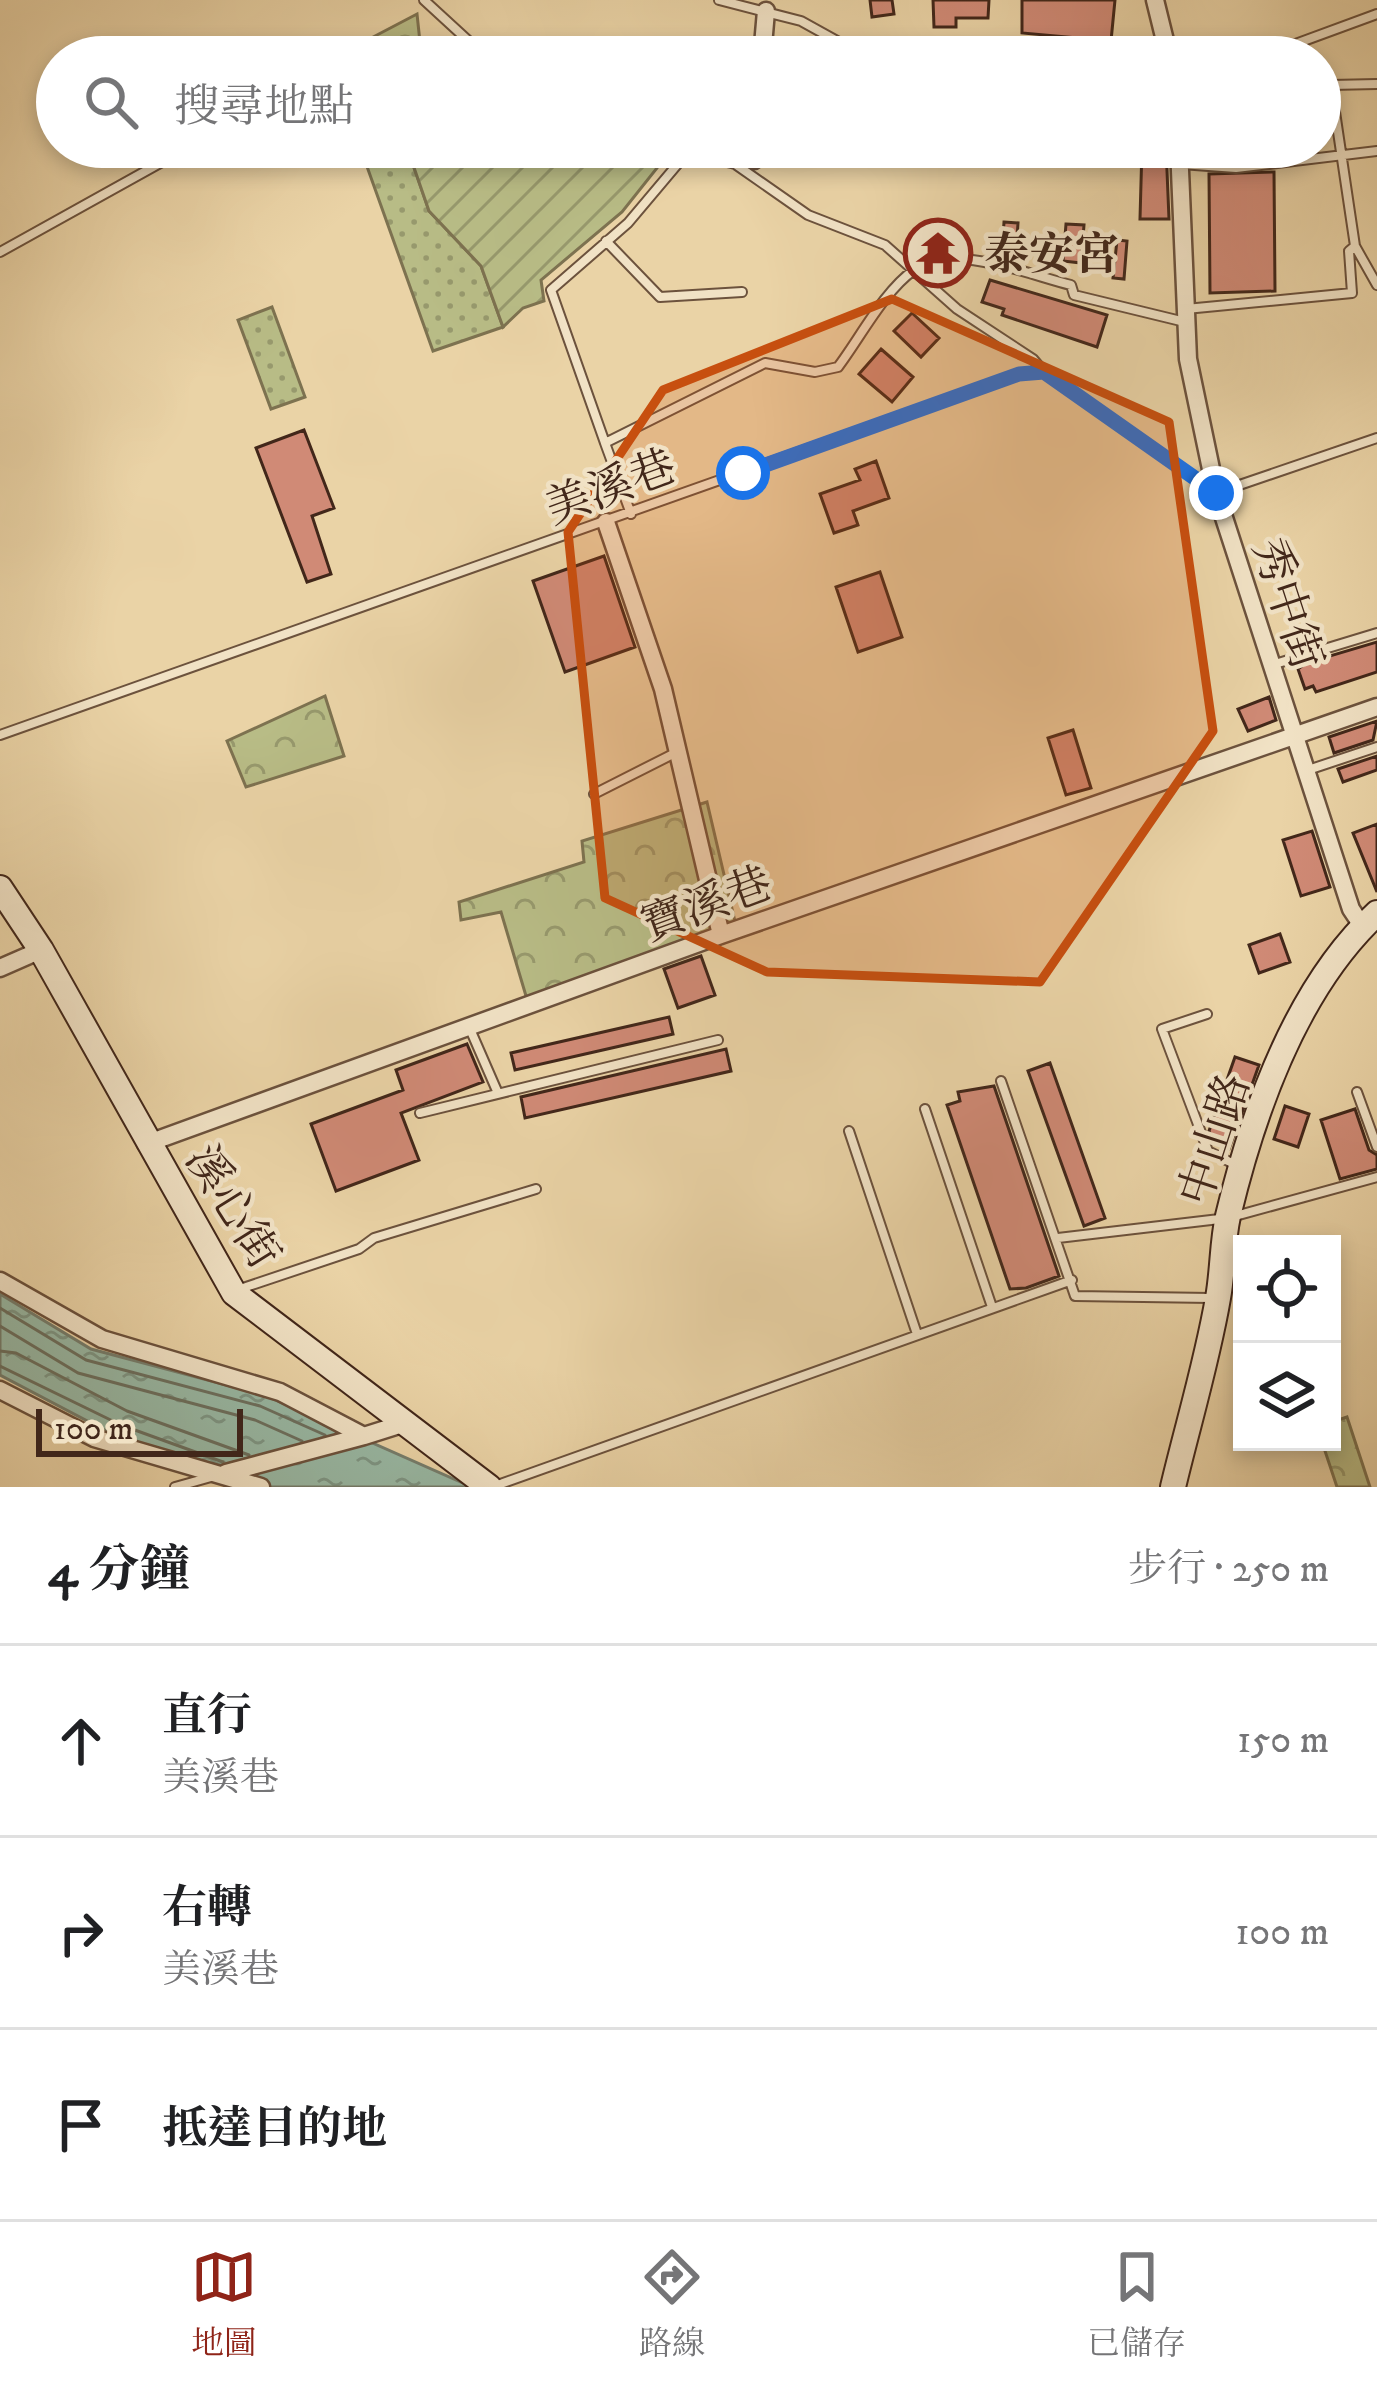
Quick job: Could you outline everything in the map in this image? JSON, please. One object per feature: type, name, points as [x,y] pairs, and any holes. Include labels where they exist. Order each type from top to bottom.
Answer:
[{"type":"street","points":[[1155,0],[1164,36]]},
{"type":"street","points":[[764,36],[766,11]]},
{"type":"street","name":"秀中街","points":[[1179,168],[1185,316],[1216,493],[1351,909],[1370,920]]},
{"type":"street","points":[[607,523],[663,689],[722,935]]},
{"type":"street","name":"寶溪巷","points":[[146,1144],[722,935],[1377,707]]},
{"type":"street","name":"溪心街","points":[[0,888],[40,950],[234,1293],[491,1487]]},
{"type":"street","name":"中山路","points":[[1173,1487],[1218,1298],[1228,1218],[1243,1168],[1304,1011],[1370,920]]},
{"type":"street","points":[[0,968],[40,950]]},
{"type":"street","points":[[0,1281],[102,1339],[280,1392],[364,1436]]},
{"type":"street","points":[[0,1390],[94,1438],[261,1487]]},
{"type":"street","points":[[224,1474],[402,1424]]},
{"type":"lane","points":[[424,0],[463,36]]},
{"type":"lane","points":[[719,0],[801,21],[828,36]]},
{"type":"lane","points":[[1317,36],[1377,14]]},
{"type":"lane","points":[[1341,86],[1377,84]]},
{"type":"lane","points":[[1341,154],[1377,151]]},
{"type":"lane","points":[[0,252],[151,168]]},
{"type":"lane","points":[[632,514],[550,290],[606,241],[673,168]]},
{"type":"lane","points":[[741,168],[808,215],[884,245],[911,272],[1044,372],[1216,493],[1377,438]]},
{"type":"lane","points":[[1341,168],[1355,246],[1377,285]]},
{"type":"lane","points":[[606,241],[660,297],[742,292]]},
{"type":"lane","points":[[605,443],[765,363],[815,371],[838,367],[911,272],[930,263],[973,262],[1071,285],[1074,295],[1172,323],[1185,316],[1349,295],[1349,251],[1355,246]]},
{"type":"lane","name":"美溪巷","points":[[0,735],[1019,374],[1044,372]]},
{"type":"lane","points":[[1272,665],[1377,633]]},
{"type":"lane","points":[[1307,770],[1377,747]]},
{"type":"lane","points":[[594,794],[676,753]]},
{"type":"lane","points":[[1207,1014],[1162,1029],[1208,1151],[1243,1168]]},
{"type":"lane","points":[[470,1029],[497,1091]]},
{"type":"lane","points":[[420,1113],[718,1040]]},
{"type":"lane","points":[[1001,1081],[1075,1296],[1218,1298]]},
{"type":"lane","points":[[1357,1092],[1377,1147]]},
{"type":"lane","points":[[925,1109],[992,1307]]},
{"type":"lane","points":[[849,1131],[917,1334]]},
{"type":"lane","points":[[1058,1238],[1228,1218],[1377,1177]]},
{"type":"lane","points":[[234,1293],[253,1280],[358,1249],[374,1238],[536,1190]]},
{"type":"lane","points":[[491,1487],[1072,1280]]},
{"type":"lane","points":[[175,1487],[224,1474]]},
{"type":"highlighted area","points":[[892,299],[1169,422],[1213,731],[1040,982],[767,972],[605,898],[568,532],[663,390]]},
{"type":"green space","points":[[417,14],[419,36],[375,36]]},
{"type":"green space","points":[[368,168],[414,168],[429,211],[481,266],[503,327],[433,351]]},
{"type":"green space","points":[[414,168],[657,168],[622,212],[541,280],[544,301],[523,308],[503,327],[481,266],[429,211]]},
{"type":"green space","points":[[272,307],[305,397],[271,409],[238,320]]},
{"type":"green space","points":[[325,696],[344,756],[246,787],[227,741]]},
{"type":"green space","points":[[707,802],[737,930],[529,1006],[501,912],[461,920],[459,902],[584,862],[582,841]]},
{"type":"green space","points":[[1347,1417],[1370,1487],[1337,1487],[1325,1451],[1341,1451],[1341,1419]]},
{"type":"water","points":[[0,1294],[91,1349],[264,1395],[472,1487],[258,1487],[116,1436],[0,1375]]},
{"type":"building","points":[[870,0],[892,0],[894,14],[872,17]]},
{"type":"building","points":[[933,0],[989,0],[988,18],[956,18],[956,27],[934,27]]},
{"type":"building","points":[[1022,0],[1115,0],[1111,36],[1022,33]]},
{"type":"building","points":[[1141,168],[1167,168],[1169,219],[1140,219]]},
{"type":"building","points":[[1274,172],[1275,291],[1210,293],[1209,174]]},
{"type":"building","points":[[1004,222],[1018,223],[1016,254],[1002,253]]},
{"type":"building","points":[[1066,224],[1084,225],[1081,263],[1063,261]]},
{"type":"building","points":[[950,235],[955,251],[922,257],[916,246]]},
{"type":"building","points":[[1117,240],[1127,241],[1124,279],[1113,278]]},
{"type":"building","points":[[990,280],[1107,315],[1097,347],[1002,315],[1004,309],[982,302]]},
{"type":"building","points":[[912,313],[939,338],[921,357],[894,331]]},
{"type":"building","points":[[881,349],[913,377],[892,402],[859,374]]},
{"type":"building","points":[[304,430],[334,508],[312,516],[331,574],[307,582],[256,448]]},
{"type":"building","points":[[876,461],[889,498],[853,511],[858,525],[834,533],[820,494],[860,480],[855,469]]},
{"type":"building","points":[[604,556],[635,647],[565,672],[533,581]]},
{"type":"building","points":[[880,572],[902,637],[858,652],[836,587]]},
{"type":"building","points":[[1377,642],[1377,672],[1316,692],[1313,686],[1305,689],[1298,669],[1306,663]]},
{"type":"building","points":[[1269,697],[1276,720],[1248,731],[1238,709]]},
{"type":"building","points":[[1377,721],[1373,740],[1334,753],[1329,737]]},
{"type":"building","points":[[1073,730],[1091,788],[1066,795],[1048,738]]},
{"type":"building","points":[[1377,756],[1377,770],[1343,782],[1338,769]]},
{"type":"building","points":[[1377,824],[1377,892],[1353,833]]},
{"type":"building","points":[[1312,831],[1330,887],[1301,896],[1283,840]]},
{"type":"building","points":[[1280,934],[1290,962],[1259,973],[1249,945]]},
{"type":"building","points":[[701,956],[715,995],[678,1008],[664,969]]},
{"type":"building","points":[[669,1017],[673,1034],[515,1070],[511,1053]]},
{"type":"building","points":[[467,1044],[483,1082],[401,1113],[419,1160],[336,1191],[311,1124],[403,1090],[396,1070]]},
{"type":"building","points":[[726,1049],[731,1071],[525,1118],[521,1097]]},
{"type":"building","points":[[1235,1057],[1259,1065],[1229,1149],[1214,1143],[1209,1131]]},
{"type":"building","points":[[1050,1063],[1105,1218],[1084,1226],[1028,1071]]},
{"type":"building","points":[[994,1086],[1059,1276],[1026,1288],[1010,1289],[947,1105],[960,1101],[958,1092]]},
{"type":"building","points":[[1285,1106],[1309,1114],[1298,1147],[1274,1139]]},
{"type":"building","points":[[1355,1109],[1369,1150],[1377,1155],[1377,1169],[1340,1179],[1321,1120]]},
{"type":"place","name":"泰安宮","points":[[938,253]]},
{"type":"route","points":[[743,473],[1019,374],[1044,372],[1216,493]]}]
